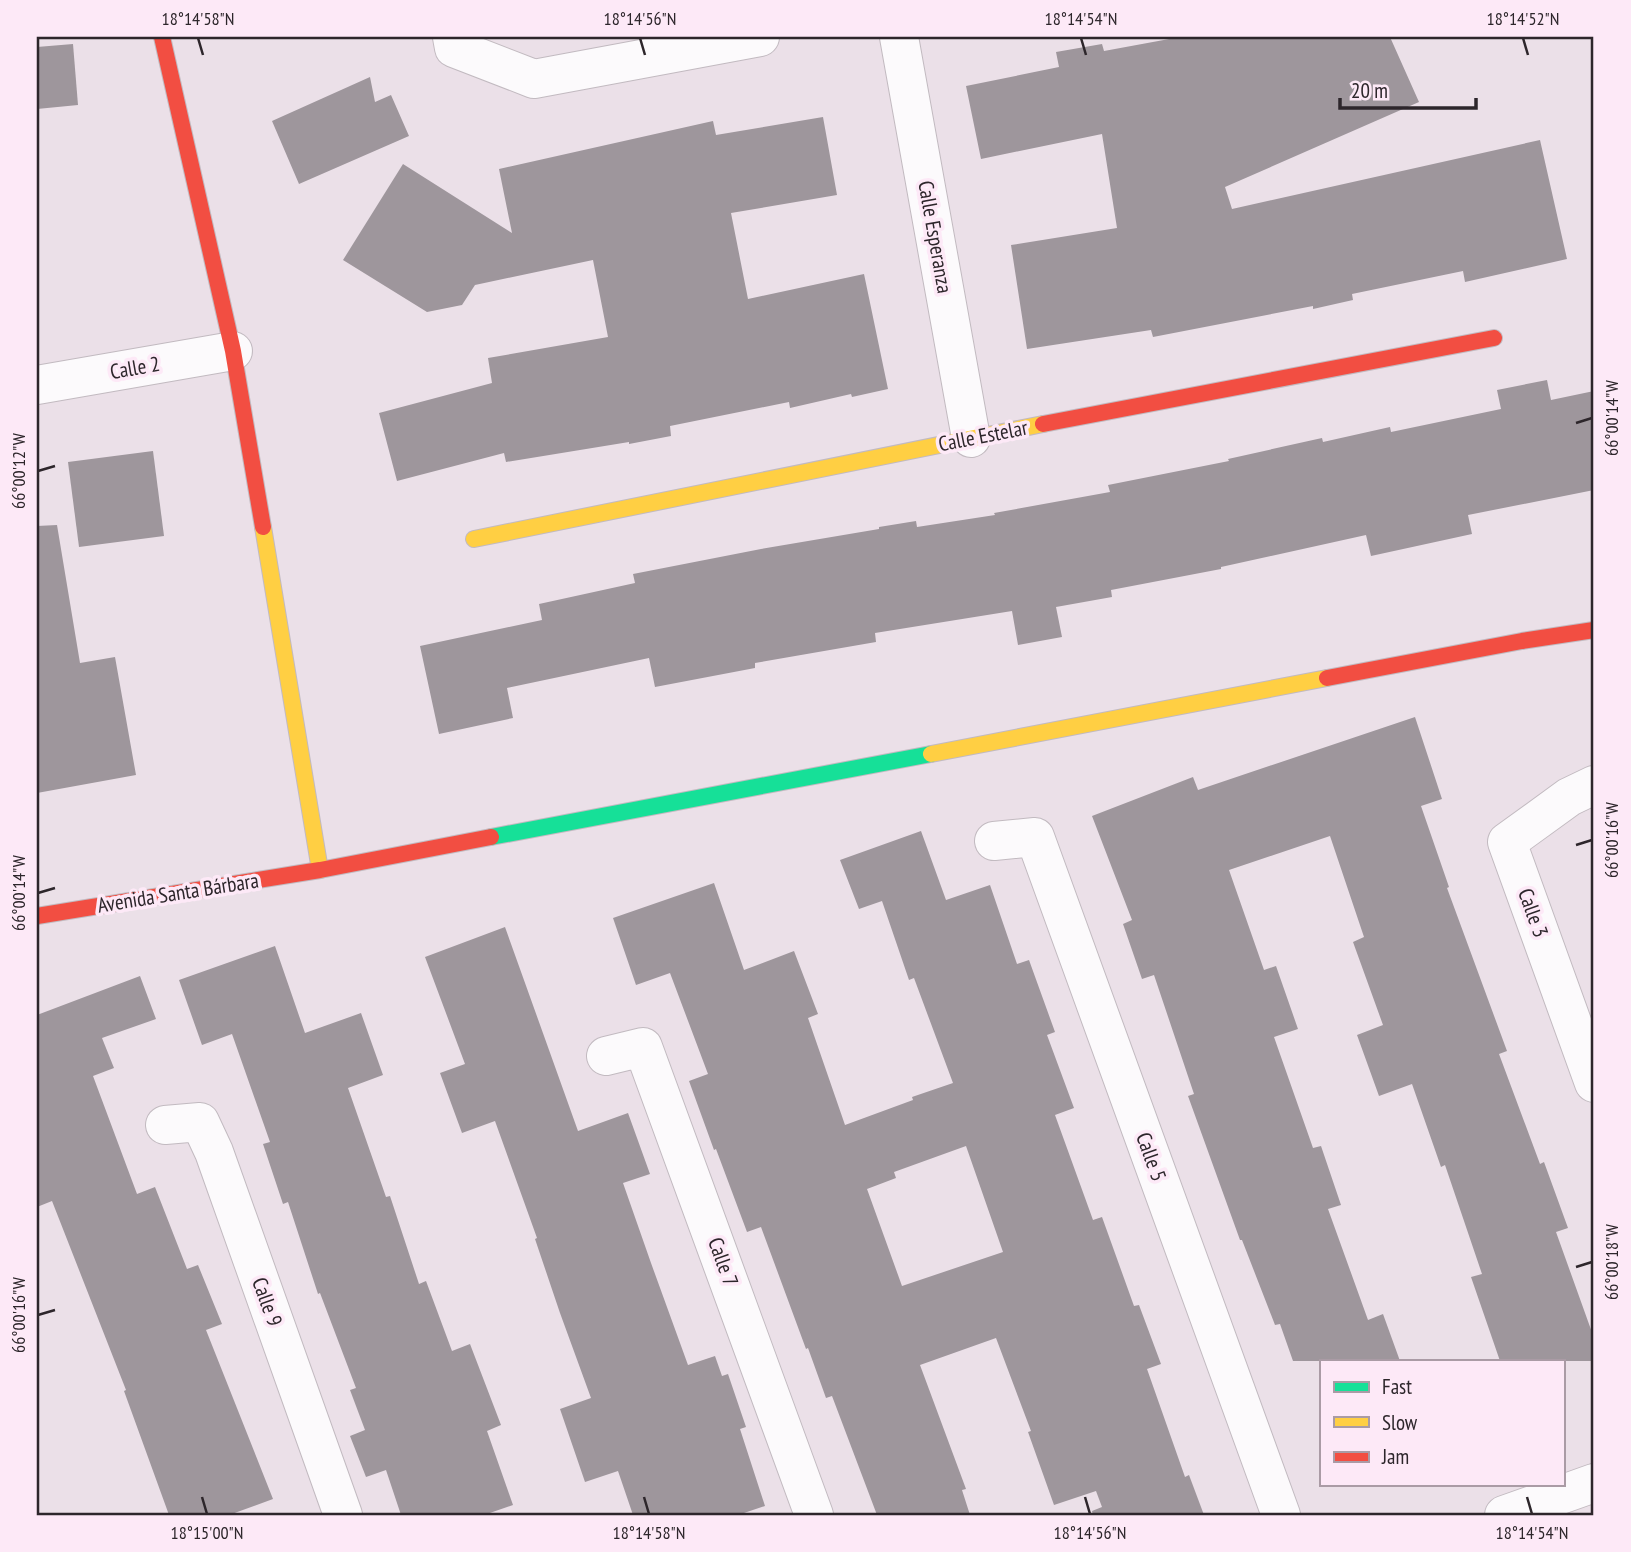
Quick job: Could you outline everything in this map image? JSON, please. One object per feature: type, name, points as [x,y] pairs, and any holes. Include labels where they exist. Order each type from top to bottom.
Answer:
[{"type":"street","points":[[162,37],[233,351],[320,870]]},
{"type":"street","points":[[452,37],[454,48],[534,79],[760,37]]},
{"type":"street","name":"Calle Esperanza","points":[[899,37],[971,438]]},
{"type":"street","name":"Calle Estelar","points":[[474,539],[971,438],[1494,338]]},
{"type":"street","name":"Calle 2","points":[[37,385],[233,351]]},
{"type":"street","name":"Avenida Santa Bárbara","points":[[37,916],[320,870],[1508,644],[1594,631]]},
{"type":"street","name":"Calle 3","points":[[1594,785],[1569,797],[1507,842],[1594,1083]]},
{"type":"street","name":"Calle 5","points":[[994,841],[1035,836],[1281,1515]]},
{"type":"street","name":"Calle 7","points":[[606,1056],[643,1047],[814,1515]]},
{"type":"street","name":"Calle 9","points":[[165,1125],[200,1122],[214,1152],[343,1515]]},
{"type":"street","points":[[1504,1515],[1594,1483]]},
{"type":"building","points":[[1180,37],[1390,37],[1419,102],[1225,187],[1232,209],[1540,140],[1567,259],[1465,282],[1463,271],[1352,294],[1353,300],[1313,309],[1313,306],[1153,337],[1151,330],[1027,349],[1011,245],[1117,228],[1102,134],[981,159],[966,86],[1059,67],[1056,52],[1102,44],[1104,51]]},
{"type":"building","points":[[73,44],[78,105],[37,109],[37,47]]},
{"type":"building","points":[[370,77],[375,102],[391,95],[409,136],[299,184],[272,121]]},
{"type":"building","points":[[823,117],[837,195],[731,213],[748,299],[864,274],[888,389],[852,397],[851,394],[790,408],[789,402],[670,426],[671,436],[629,444],[506,462],[504,453],[397,481],[379,413],[492,383],[488,358],[608,337],[593,260],[475,285],[462,305],[427,312],[343,260],[403,164],[512,233],[499,169],[713,121],[716,135]]},
{"type":"building","points":[[1547,380],[1551,400],[1594,391],[1594,490],[1468,515],[1472,534],[1371,556],[1366,535],[1221,569],[1111,590],[1112,597],[1056,607],[1062,637],[1018,645],[1012,611],[875,633],[876,642],[755,663],[755,668],[655,687],[649,658],[507,688],[513,718],[439,734],[420,646],[542,620],[539,604],[635,583],[633,574],[879,527],[916,521],[917,527],[995,515],[994,513],[1110,492],[1108,485],[1229,461],[1228,459],[1322,438],[1323,442],[1390,427],[1391,432],[1501,409],[1497,390]]},
{"type":"building","points":[[153,451],[164,536],[79,547],[68,462]]},
{"type":"building","points":[[57,525],[80,663],[115,657],[136,775],[37,793],[37,526]]},
{"type":"building","points":[[1415,717],[1442,799],[1421,806],[1449,887],[1447,888],[1507,1051],[1499,1054],[1540,1164],[1544,1162],[1568,1228],[1556,1232],[1594,1338],[1594,1361],[1500,1360],[1471,1277],[1482,1274],[1445,1165],[1441,1167],[1412,1084],[1379,1096],[1357,1035],[1383,1025],[1353,942],[1364,937],[1330,836],[1229,870],[1264,970],[1276,966],[1298,1029],[1274,1037],[1313,1148],[1321,1146],[1341,1205],[1328,1209],[1368,1320],[1383,1314],[1400,1360],[1293,1361],[1280,1324],[1275,1325],[1240,1240],[1188,1096],[1194,1094],[1154,975],[1142,979],[1123,924],[1132,920],[1092,816],[1193,777],[1198,790]]},
{"type":"building","points":[[921,831],[946,900],[990,885],[1017,964],[1029,960],[1055,1032],[1047,1035],[1074,1108],[1055,1115],[1093,1220],[1102,1217],[1134,1306],[1139,1305],[1161,1364],[1147,1369],[1185,1477],[1189,1475],[1204,1515],[1093,1515],[1092,1511],[1102,1507],[1096,1491],[1054,1505],[1028,1432],[1031,1431],[996,1338],[920,1365],[966,1489],[962,1490],[970,1515],[877,1515],[832,1396],[826,1398],[808,1348],[806,1349],[761,1227],[747,1232],[716,1149],[714,1150],[689,1081],[708,1074],[670,973],[636,985],[613,918],[714,883],[744,970],[794,951],[818,1014],[808,1018],[845,1125],[953,1083],[914,978],[909,980],[882,901],[859,909],[840,860]],"holes":[[[966,1146],[1003,1252],[902,1286],[867,1189],[896,1178],[894,1172]]]},
{"type":"building","points":[[505,927],[578,1131],[628,1113],[650,1174],[623,1183],[688,1365],[715,1356],[722,1376],[728,1374],[746,1427],[740,1429],[765,1506],[738,1515],[633,1515],[618,1471],[585,1482],[560,1409],[591,1398],[535,1239],[537,1238],[495,1121],[462,1133],[440,1073],[465,1064],[425,957]]},
{"type":"building","points":[[275,946],[305,1033],[361,1013],[383,1075],[348,1088],[386,1197],[390,1196],[419,1284],[426,1281],[452,1351],[470,1344],[501,1425],[487,1431],[513,1505],[484,1515],[401,1515],[386,1470],[366,1477],[350,1436],[365,1430],[350,1390],[356,1388],[320,1293],[318,1294],[288,1202],[283,1204],[263,1144],[270,1142],[232,1034],[202,1045],[179,980]]},
{"type":"building","points":[[140,976],[156,1019],[102,1038],[114,1068],[93,1076],[137,1194],[155,1187],[187,1269],[198,1265],[222,1324],[206,1330],[273,1499],[229,1515],[169,1515],[124,1391],[126,1390],[52,1201],[37,1207],[37,1015]]},
{"type":"traffic: fast","points":[[491,837],[931,754]]},
{"type":"traffic: slow","points":[[474,539],[1043,424]]},
{"type":"traffic: slow","points":[[263,527],[320,870]]},
{"type":"traffic: slow","points":[[931,754],[1327,678]]},
{"type":"traffic: jam","points":[[162,37],[233,351],[263,527]]},
{"type":"traffic: jam","points":[[1043,424],[1494,338]]},
{"type":"traffic: jam","points":[[1327,678],[1594,630]]},
{"type":"traffic: jam","points":[[37,916],[320,870],[491,837]]}]
